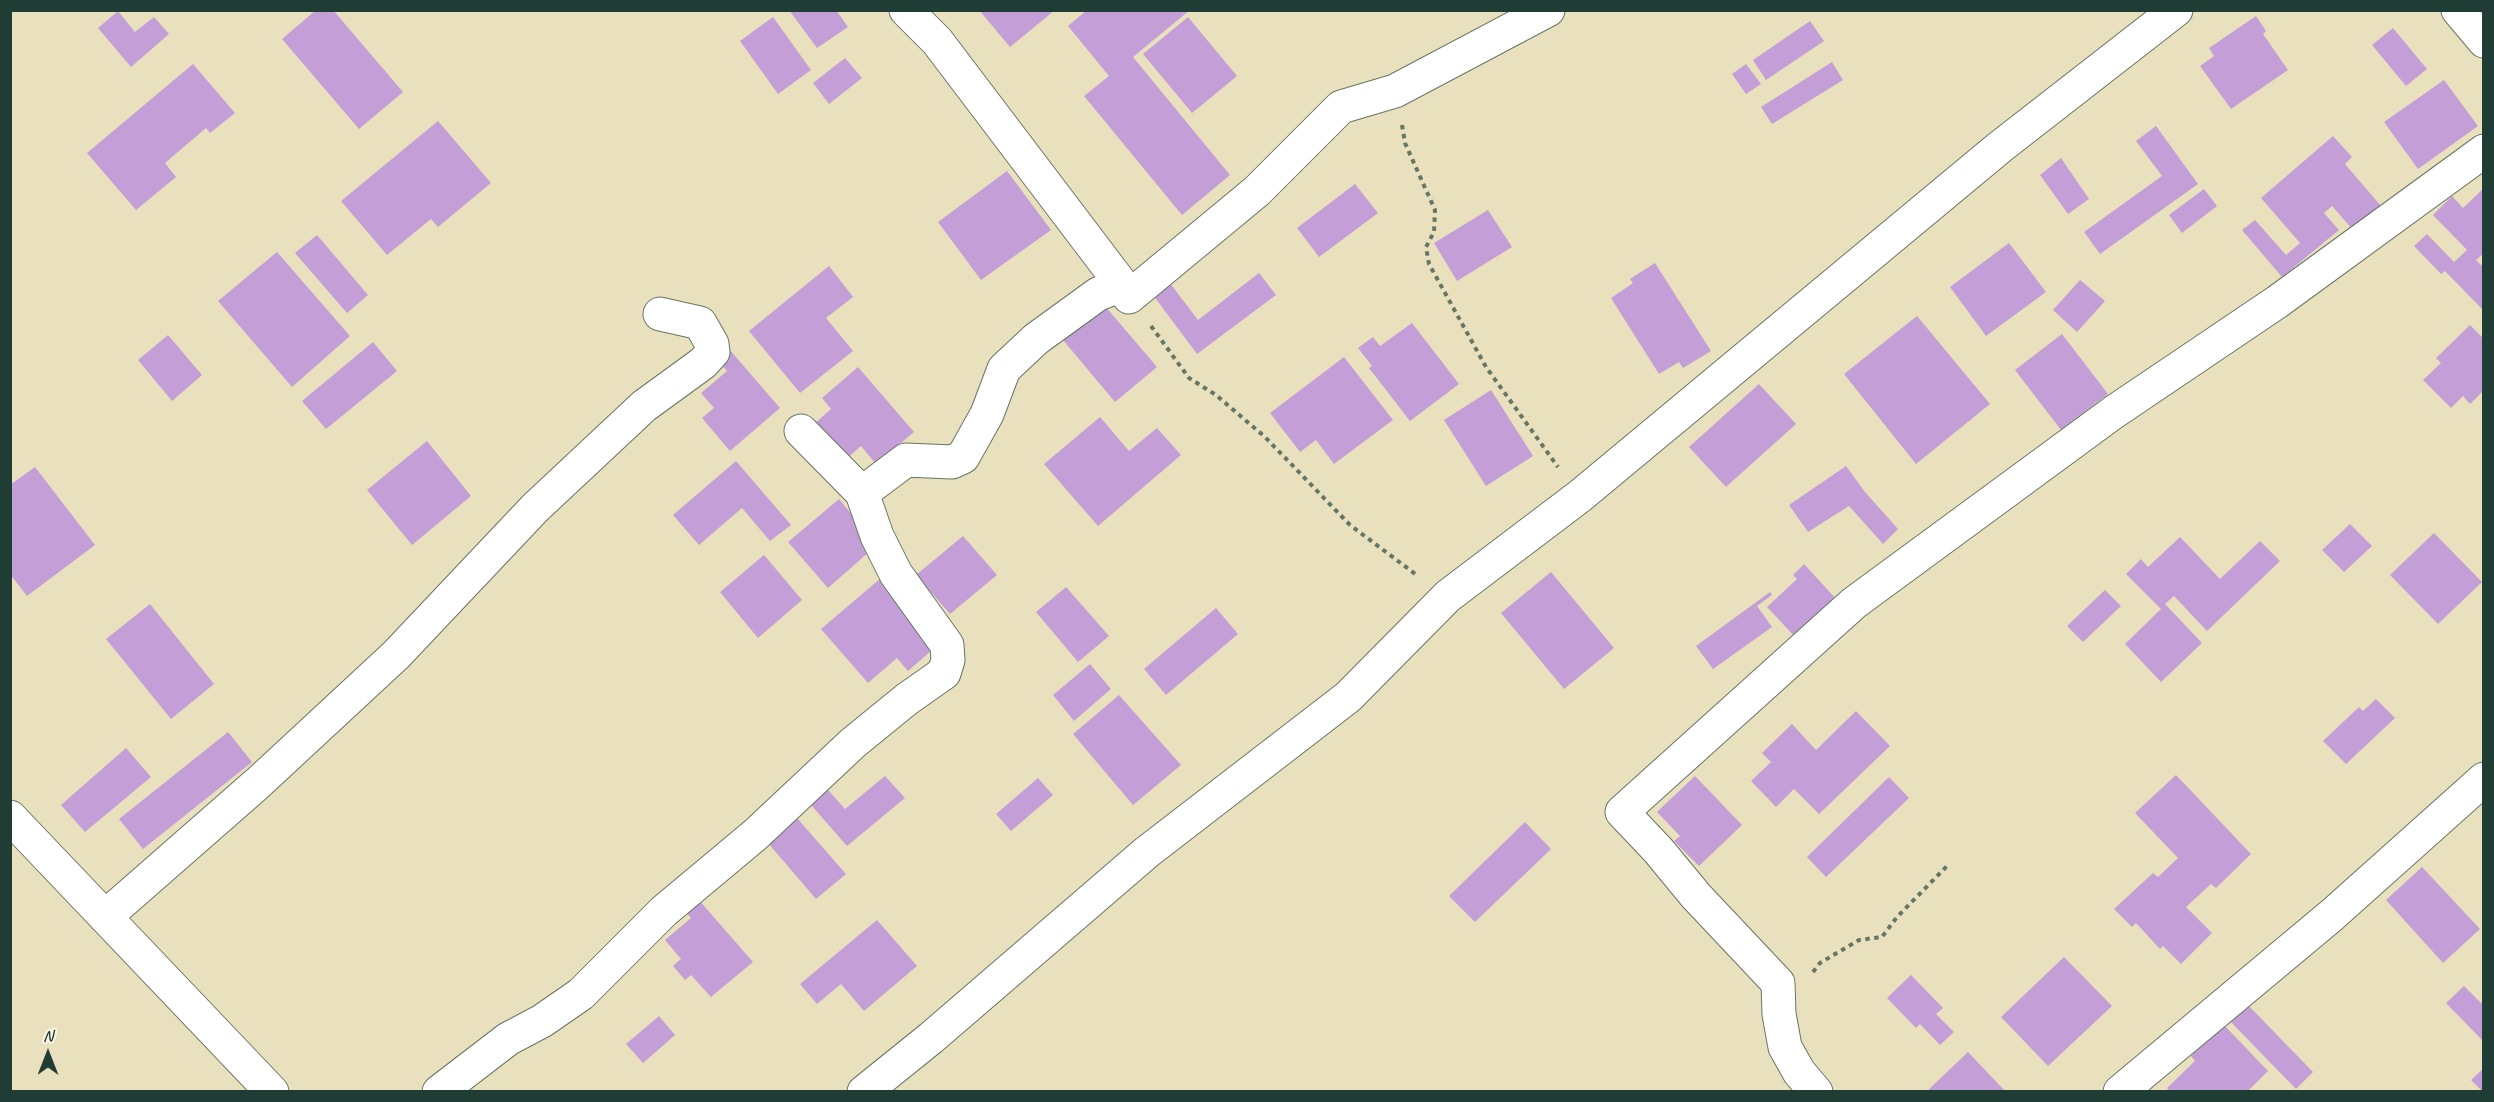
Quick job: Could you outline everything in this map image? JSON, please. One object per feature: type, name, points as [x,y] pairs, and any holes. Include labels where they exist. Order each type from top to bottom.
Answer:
[{"type":"street","points":[[906,10],[938,41],[1126,291]]},
{"type":"street","points":[[862,493],[906,460],[952,462],[963,457],[987,414],[1004,369],[1036,339],[1098,294],[1126,291],[1257,191],[1341,107],[1395,91],[1548,10]]},
{"type":"street","points":[[864,1092],[931,1038],[1147,852],[1348,697],[1448,596],[1580,496],[2000,147],[2176,10]]},
{"type":"street","points":[[2458,10],[2484,40]]},
{"type":"street","points":[[1816,1092],[1799,1072],[1785,1047],[1779,1014],[1778,982],[1696,897],[1622,812],[1854,603],[2114,412],[2277,302],[2484,151]]},
{"type":"street","points":[[105,917],[258,783],[396,655],[535,508],[644,406],[704,363],[713,352],[712,344],[700,323],[660,314]]},
{"type":"street","points":[[439,1092],[507,1040],[542,1021],[580,993],[664,911],[754,835],[853,742],[944,673],[948,660],[947,645],[896,574],[877,536],[862,493],[801,431]]},
{"type":"street","points":[[2120,1092],[2332,915],[2484,779]]},
{"type":"street","points":[[10,817],[194,1007],[272,1092]]},
{"type":"path","points":[[1395,91],[1405,143],[1435,210],[1434,232],[1426,247],[1429,264],[1486,367],[1580,496]]},
{"type":"path","points":[[1126,291],[1189,378],[1216,394],[1265,437],[1350,525],[1448,596]]},
{"type":"path","points":[[1779,1014],[1820,963],[1859,940],[1881,937],[1897,916],[1949,864]]},
{"type":"building","points":[[316,10],[333,10],[403,92],[359,129],[282,39]]},
{"type":"building","points":[[789,10],[836,10],[848,27],[817,48]]},
{"type":"building","points":[[979,10],[1055,10],[1010,47]]},
{"type":"building","points":[[1087,10],[1190,10],[1133,57],[1230,175],[1182,215],[1084,96],[1109,76],[1068,26]]},
{"type":"building","points":[[118,11],[135,32],[154,17],[169,34],[131,67],[98,28]]},
{"type":"building","points":[[2256,16],[2266,31],[2263,34],[2288,70],[2231,109],[2200,66],[2214,56],[2209,48]]},
{"type":"building","points":[[773,17],[811,70],[778,94],[740,41]]},
{"type":"building","points":[[1188,17],[1237,76],[1192,113],[1143,54]]},
{"type":"building","points":[[1810,21],[1824,41],[1766,80],[1753,60]]},
{"type":"building","points":[[2393,28],[2427,69],[2406,86],[2372,45]]},
{"type":"building","points":[[845,58],[862,78],[829,104],[813,83]]},
{"type":"building","points":[[1832,62],[1843,80],[1772,124],[1761,107]]},
{"type":"building","points":[[193,64],[235,113],[210,133],[206,128],[165,163],[176,177],[136,210],[87,153]]},
{"type":"building","points":[[1746,64],[1761,84],[1746,94],[1732,74]]},
{"type":"building","points":[[2444,80],[2478,126],[2418,169],[2384,122]]},
{"type":"building","points":[[438,121],[491,183],[438,227],[431,219],[387,255],[341,201]]},
{"type":"building","points":[[2156,126],[2198,184],[2100,254],[2084,232],[2162,176],[2136,141]]},
{"type":"building","points":[[2333,136],[2352,157],[2345,164],[2381,206],[2353,230],[2332,206],[2324,213],[2339,230],[2282,277],[2242,230],[2255,220],[2286,255],[2300,243],[2261,198]]},
{"type":"building","points":[[2061,158],[2089,199],[2068,214],[2040,175]]},
{"type":"building","points":[[1007,171],[1051,230],[981,280],[938,222]]},
{"type":"building","points":[[1355,184],[1378,213],[1319,257],[1297,228]]},
{"type":"building","points":[[2484,188],[2484,253],[2476,260],[2484,268],[2484,311],[2445,271],[2441,274],[2414,246],[2427,234],[2454,262],[2467,250],[2433,215],[2452,196],[2463,208]]},
{"type":"building","points":[[2204,189],[2217,206],[2182,233],[2169,215]]},
{"type":"building","points":[[1488,210],[1512,247],[1457,281],[1434,243]]},
{"type":"building","points":[[317,235],[368,295],[347,313],[295,253]]},
{"type":"building","points":[[2009,243],[2046,292],[1986,336],[1950,287]]},
{"type":"building","points":[[277,252],[350,336],[292,387],[218,301]]},
{"type":"building","points":[[1655,263],[1711,351],[1683,368],[1679,362],[1659,374],[1611,298],[1633,283],[1630,279]]},
{"type":"building","points":[[829,266],[853,297],[826,318],[853,351],[800,393],[749,331]]},
{"type":"building","points":[[1259,273],[1276,295],[1197,354],[1150,291],[1166,278],[1198,320]]},
{"type":"building","points":[[2080,280],[2105,301],[2077,332],[2053,310]]},
{"type":"building","points":[[1099,299],[1157,367],[1115,402],[1058,334]]},
{"type":"building","points":[[1917,316],[1990,404],[1916,464],[1844,374]]},
{"type":"building","points":[[1412,323],[1459,384],[1410,421],[1369,368],[1372,366],[1358,348],[1373,337],[1380,346]]},
{"type":"building","points":[[2470,325],[2484,339],[2484,393],[2482,392],[2470,404],[2463,396],[2451,408],[2423,380],[2441,363],[2436,358]]},
{"type":"building","points":[[2062,334],[2108,394],[2061,430],[2015,370]]},
{"type":"building","points":[[168,335],[202,375],[172,401],[138,360]]},
{"type":"building","points":[[373,342],[397,371],[326,429],[302,401]]},
{"type":"building","points":[[729,349],[780,408],[730,451],[702,418],[714,408],[701,393],[727,371],[717,360]]},
{"type":"building","points":[[1344,357],[1393,420],[1334,464],[1316,440],[1300,452],[1270,413]]},
{"type":"building","points":[[858,367],[914,432],[876,464],[861,446],[844,461],[813,425],[831,409],[822,398]]},
{"type":"building","points":[[1759,384],[1796,424],[1726,487],[1689,447]]},
{"type":"building","points":[[1491,390],[1533,456],[1486,486],[1444,420]]},
{"type":"building","points":[[1100,417],[1129,451],[1157,428],[1181,455],[1098,526],[1044,464]]},
{"type":"building","points":[[427,441],[471,496],[412,545],[367,490]]},
{"type":"building","points":[[736,461],[791,525],[770,541],[742,508],[699,545],[673,515]]},
{"type":"building","points":[[1846,466],[1865,492],[1898,529],[1883,544],[1849,506],[1808,532],[1789,505]]},
{"type":"building","points":[[35,467],[95,545],[27,596],[10,574],[10,485]]},
{"type":"building","points":[[839,499],[877,545],[828,588],[788,542]]},
{"type":"building","points":[[2350,524],[2372,546],[2344,572],[2322,550]]},
{"type":"building","points":[[2434,533],[2482,582],[2438,624],[2390,575]]},
{"type":"building","points":[[963,536],[997,575],[950,614],[916,575]]},
{"type":"building","points":[[2180,537],[2220,579],[2260,541],[2280,561],[2207,631],[2174,596],[2165,604],[2202,643],[2161,682],[2125,644],[2161,609],[2126,574],[2141,559],[2148,567]]},
{"type":"building","points":[[764,555],[802,600],[758,638],[720,592]]},
{"type":"building","points":[[1804,564],[1838,601],[1797,639],[1767,607],[1797,579],[1793,575]]},
{"type":"building","points":[[1551,572],[1614,648],[1564,689],[1501,613]]},
{"type":"building","points":[[881,578],[939,644],[908,671],[897,658],[868,683],[821,629]]},
{"type":"building","points":[[1066,587],[1109,636],[1078,662],[1036,612]]},
{"type":"building","points":[[2105,590],[2121,606],[2083,642],[2067,626]]},
{"type":"building","points":[[1770,592],[1772,595],[1757,606],[1772,627],[1713,669],[1696,646]]},
{"type":"building","points":[[150,604],[214,684],[171,719],[106,639]]},
{"type":"building","points":[[1216,608],[1238,634],[1166,695],[1144,669]]},
{"type":"building","points":[[1090,664],[1111,689],[1074,721],[1053,695]]},
{"type":"building","points":[[1119,695],[1181,765],[1133,805],[1073,734]]},
{"type":"building","points":[[2376,699],[2395,718],[2346,764],[2323,741],[2359,707],[2363,711]]},
{"type":"building","points":[[1856,711],[1890,746],[1819,814],[1794,789],[1776,807],[1751,781],[1771,762],[1762,753],[1792,724],[1816,750]]},
{"type":"building","points":[[228,732],[252,762],[143,849],[119,819]]},
{"type":"building","points":[[126,748],[151,777],[85,832],[61,805]]},
{"type":"building","points":[[2176,775],[2251,854],[2216,888],[2211,884],[2186,907],[2212,933],[2181,964],[2163,946],[2160,949],[2136,923],[2132,927],[2114,909],[2153,873],[2158,877],[2178,858],[2135,813]]},
{"type":"building","points":[[885,776],[905,798],[847,846],[811,805],[828,790],[845,809]]},
{"type":"building","points":[[1695,776],[1742,825],[1699,866],[1674,841],[1680,836],[1657,812]]},
{"type":"building","points":[[1889,777],[1909,798],[1826,877],[1807,857]]},
{"type":"building","points":[[1038,778],[1053,795],[1011,831],[996,814]]},
{"type":"building","points":[[797,818],[846,874],[816,899],[768,843]]},
{"type":"building","points":[[1525,822],[1551,849],[1475,922],[1449,896]]},
{"type":"building","points":[[2422,867],[2480,929],[2443,963],[2386,900]]},
{"type":"building","points":[[698,899],[753,962],[711,997],[691,975],[685,980],[673,966],[681,959],[665,940],[691,918],[685,911]]},
{"type":"building","points":[[877,920],[917,966],[864,1011],[841,984],[817,1004],[800,984]]},
{"type":"building","points":[[2064,957],[2112,1006],[2048,1066],[2001,1017]]},
{"type":"building","points":[[1911,975],[1943,1008],[1936,1014],[1954,1032],[1940,1045],[1920,1024],[1916,1028],[1887,998]]},
{"type":"building","points":[[2464,986],[2484,1006],[2484,1042],[2446,1003]]},
{"type":"building","points":[[2245,1002],[2313,1072],[2296,1089],[2227,1018]]},
{"type":"building","points":[[659,1016],[675,1035],[643,1063],[626,1044]]},
{"type":"building","points":[[2224,1025],[2268,1071],[2247,1092],[2170,1092],[2167,1088],[2195,1061],[2191,1056]]},
{"type":"building","points":[[1968,1052],[2006,1092],[1926,1092]]},
{"type":"building","points":[[2484,1068],[2484,1092],[2483,1092],[2471,1080]]}]
